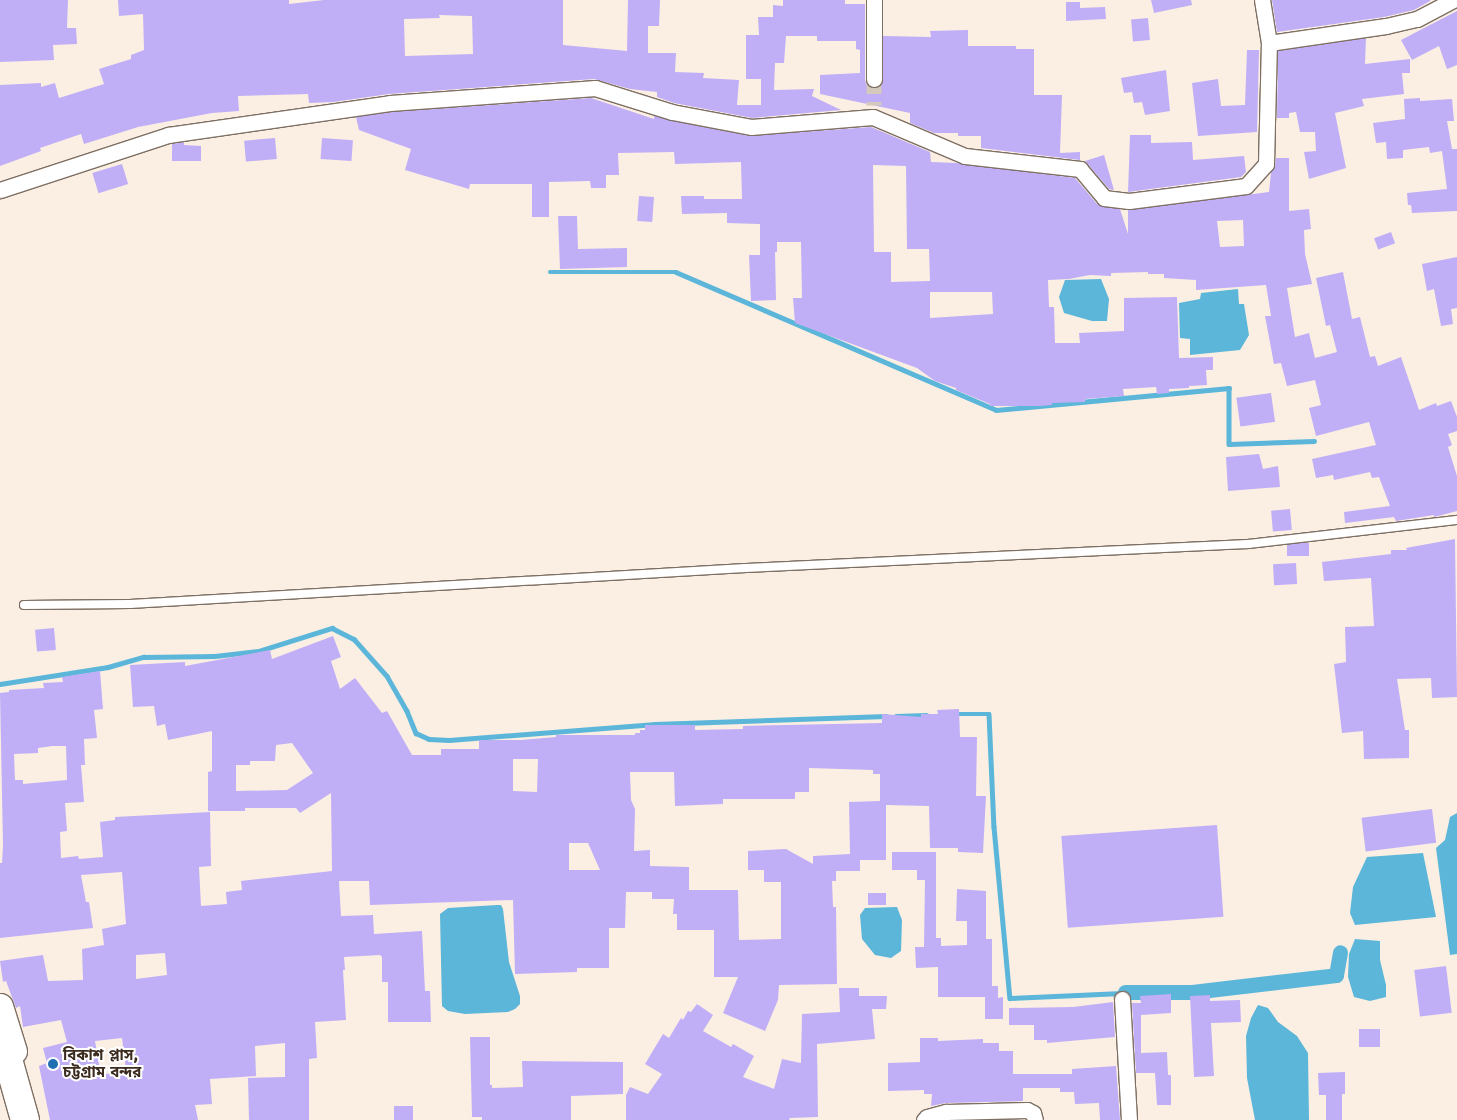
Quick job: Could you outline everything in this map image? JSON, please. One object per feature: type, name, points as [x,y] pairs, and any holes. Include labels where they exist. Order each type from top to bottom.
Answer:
[{"type":"highway","points":[[0,1031],[25,1120]]},
{"type":"highway","points":[[0,1087],[9,1120]]},
{"type":"main road","points":[[0,1006],[33,1120]]},
{"type":"street","points":[[874,0],[874,79]]},
{"type":"street","points":[[0,190],[168,135],[390,103],[595,88],[672,112],[752,127],[873,111],[965,156],[1080,169],[1104,198],[1129,201],[1246,186],[1266,164],[1269,43],[1262,0]]},
{"type":"street","points":[[1269,43],[1386,26],[1417,19],[1453,0]]},
{"type":"street","points":[[1122,999],[1129,1120]]},
{"type":"street","points":[[924,1120],[927,1117],[946,1112],[1027,1110],[1033,1113],[1035,1120]]},
{"type":"lane","points":[[24,605],[130,604],[745,568],[1248,544],[1457,520]]},
{"type":"water","points":[[1101,279],[1109,299],[1107,321],[1092,321],[1064,313],[1059,297],[1065,280]]},
{"type":"water","points":[[1238,289],[1239,304],[1244,304],[1249,335],[1240,350],[1190,355],[1190,339],[1180,338],[1179,303],[1200,299],[1201,293]]},
{"type":"water","points":[[1457,813],[1457,954],[1450,955],[1436,848],[1445,840],[1450,817]]},
{"type":"water","points":[[1423,853],[1436,917],[1355,925],[1350,913],[1353,887],[1367,857]]},
{"type":"water","points":[[501,905],[509,962],[520,996],[520,1004],[508,1012],[465,1014],[448,1011],[442,1006],[440,914],[448,908]]},
{"type":"water","points":[[897,907],[902,920],[901,951],[891,958],[875,955],[862,939],[860,915],[865,908]]},
{"type":"water","points":[[1355,939],[1380,941],[1380,960],[1386,985],[1386,997],[1370,1001],[1354,997],[1348,977],[1349,954]]},
{"type":"water","points":[[1258,1005],[1268,1008],[1278,1022],[1297,1036],[1308,1053],[1309,1120],[1255,1120],[1247,1078],[1246,1036],[1251,1018]]},
{"type":"building","points":[[0,0],[68,0],[67,28],[76,28],[77,44],[53,45],[54,60],[0,62]]},
{"type":"building","points":[[118,0],[289,0],[289,4],[324,0],[563,0],[563,45],[627,51],[628,0],[660,0],[659,26],[648,26],[648,53],[676,53],[675,72],[704,73],[703,78],[739,80],[737,105],[761,105],[761,79],[746,79],[746,35],[759,35],[758,17],[773,17],[773,5],[783,6],[783,0],[845,0],[845,4],[865,4],[865,79],[866,84],[874,88],[879,87],[883,79],[883,36],[931,37],[930,31],[968,30],[968,46],[1016,46],[1016,49],[1034,49],[1034,95],[1062,95],[1060,153],[1080,152],[1080,160],[981,148],[981,136],[958,136],[958,133],[934,133],[910,123],[910,113],[820,94],[820,75],[860,73],[860,50],[856,49],[856,41],[817,41],[817,36],[786,36],[784,63],[775,63],[774,90],[814,89],[812,96],[841,110],[752,118],[674,103],[657,97],[657,92],[630,89],[594,79],[389,94],[333,102],[309,103],[308,94],[238,96],[239,111],[212,113],[138,127],[84,144],[81,134],[40,148],[41,151],[0,166],[0,85],[41,83],[41,87],[55,83],[59,98],[104,84],[99,69],[131,59],[131,55],[144,50],[143,14],[119,16]],"holes":[[[439,15],[472,16],[473,54],[405,56],[404,19],[440,18]]]},
{"type":"building","points":[[1151,0],[1191,0],[1192,5],[1154,13]]},
{"type":"building","points":[[1272,0],[1430,1],[1414,10],[1384,17],[1277,32]]},
{"type":"building","points":[[1066,2],[1080,2],[1080,8],[1105,7],[1106,19],[1066,21]]},
{"type":"building","points":[[1457,11],[1457,65],[1447,69],[1439,46],[1412,60],[1401,40]]},
{"type":"building","points":[[1148,18],[1150,40],[1133,41],[1131,19]]},
{"type":"building","points":[[1366,38],[1365,64],[1410,59],[1410,73],[1402,73],[1404,94],[1362,99],[1364,106],[1335,113],[1346,168],[1309,179],[1304,152],[1316,151],[1315,132],[1300,132],[1296,112],[1289,113],[1289,118],[1277,118],[1278,51]]},
{"type":"building","points":[[1247,50],[1259,50],[1257,132],[1198,136],[1192,83],[1218,79],[1221,106],[1245,105]]},
{"type":"building","points":[[1166,70],[1170,111],[1145,115],[1142,102],[1134,103],[1132,92],[1124,93],[1121,78]]},
{"type":"building","points":[[591,98],[654,119],[654,116],[749,136],[871,127],[930,152],[931,162],[957,163],[1075,178],[1097,204],[1120,209],[1128,234],[1128,210],[1269,192],[1271,173],[1276,158],[1289,158],[1289,211],[1309,209],[1311,229],[1304,230],[1305,254],[1312,284],[1287,288],[1295,337],[1309,333],[1315,358],[1337,352],[1330,325],[1326,326],[1316,278],[1343,272],[1352,319],[1360,317],[1370,357],[1375,356],[1378,366],[1401,357],[1419,410],[1436,403],[1437,406],[1451,401],[1457,417],[1457,431],[1448,434],[1452,445],[1448,447],[1457,476],[1457,511],[1434,517],[1434,515],[1396,521],[1394,517],[1345,523],[1344,512],[1390,506],[1379,477],[1372,478],[1370,472],[1334,480],[1333,475],[1316,478],[1312,459],[1376,445],[1369,422],[1316,436],[1309,408],[1321,405],[1315,380],[1287,386],[1281,363],[1274,364],[1265,316],[1271,316],[1266,285],[1196,290],[1196,280],[1164,278],[1164,274],[1148,274],[1148,272],[1111,273],[1111,276],[1090,275],[1048,280],[1049,307],[1054,307],[1055,343],[1080,343],[1079,333],[1124,331],[1124,298],[1177,297],[1179,358],[1213,357],[1213,370],[1206,370],[1207,385],[1169,389],[1169,393],[1157,394],[1156,387],[1123,389],[1124,396],[1085,399],[1085,402],[1052,403],[1052,405],[1039,406],[990,406],[990,404],[956,390],[956,388],[935,381],[917,368],[795,323],[793,298],[802,298],[801,242],[777,242],[777,252],[775,252],[776,300],[751,301],[749,255],[760,255],[760,224],[727,223],[727,213],[682,214],[681,196],[704,196],[704,199],[742,199],[741,162],[675,164],[674,152],[618,153],[619,175],[606,175],[606,188],[591,188],[590,181],[549,182],[549,217],[532,217],[532,184],[470,184],[469,189],[405,170],[411,149],[359,130],[356,117],[391,112]],"holes":[[[873,165],[906,166],[907,249],[929,249],[930,281],[891,282],[891,252],[874,252]],[[1243,220],[1244,246],[1220,247],[1217,221]],[[930,292],[992,292],[993,314],[930,318]]]},
{"type":"building","points":[[1420,98],[1420,101],[1452,99],[1454,121],[1447,121],[1452,149],[1457,149],[1457,211],[1412,213],[1411,205],[1408,205],[1407,193],[1447,189],[1442,151],[1430,153],[1429,147],[1403,150],[1403,158],[1387,159],[1386,142],[1376,143],[1373,123],[1405,119],[1404,99]]},
{"type":"building","points":[[1130,135],[1151,135],[1151,143],[1192,142],[1193,160],[1244,156],[1246,172],[1241,177],[1128,192]]},
{"type":"building","points":[[275,138],[277,159],[246,162],[244,141]]},
{"type":"building","points":[[322,138],[353,140],[351,161],[321,159]]},
{"type":"building","points":[[184,142],[184,145],[201,146],[201,161],[172,161],[172,144]]},
{"type":"building","points":[[1104,155],[1114,190],[1109,189],[1085,161]]},
{"type":"building","points":[[122,164],[128,184],[98,193],[92,173]]},
{"type":"building","points":[[639,196],[654,197],[652,222],[637,221]]},
{"type":"building","points":[[558,216],[577,216],[578,249],[627,248],[627,267],[560,269]]},
{"type":"building","points":[[1391,232],[1395,243],[1378,249],[1374,238]]},
{"type":"building","points":[[1457,257],[1457,308],[1451,309],[1453,324],[1441,326],[1434,289],[1427,291],[1422,264]]},
{"type":"building","points":[[1271,393],[1275,422],[1240,427],[1236,398]]},
{"type":"building","points":[[1259,454],[1263,469],[1278,466],[1280,487],[1228,491],[1226,457]]},
{"type":"building","points":[[1290,509],[1292,530],[1273,532],[1271,511]]},
{"type":"building","points":[[1455,539],[1457,697],[1432,698],[1431,678],[1397,679],[1405,730],[1409,730],[1409,758],[1364,759],[1363,731],[1342,733],[1334,664],[1346,662],[1345,627],[1374,626],[1371,578],[1324,581],[1322,562],[1391,554],[1391,550],[1407,550],[1406,548]]},
{"type":"building","points":[[1287,543],[1309,543],[1309,556],[1287,556]]},
{"type":"building","points":[[1296,563],[1297,584],[1274,585],[1273,564]]},
{"type":"building","points":[[54,628],[56,650],[37,652],[35,630]]},
{"type":"building","points":[[333,636],[341,657],[331,661],[340,689],[355,678],[382,713],[387,711],[412,755],[441,755],[441,749],[479,749],[479,740],[521,740],[556,737],[556,735],[635,735],[635,733],[640,733],[640,730],[645,730],[645,725],[695,725],[695,730],[743,729],[743,726],[882,723],[882,714],[921,717],[921,714],[938,714],[937,710],[959,709],[960,737],[977,737],[976,796],[986,796],[983,853],[958,852],[958,848],[930,848],[929,806],[886,805],[886,860],[860,860],[860,871],[836,871],[836,881],[832,881],[833,907],[836,907],[837,984],[779,985],[778,1000],[765,1031],[723,1013],[738,977],[714,977],[714,930],[677,930],[677,914],[673,914],[674,899],[652,899],[652,892],[626,892],[625,928],[609,928],[609,968],[577,968],[577,972],[515,974],[513,900],[370,905],[369,881],[339,881],[341,916],[373,915],[374,934],[422,931],[425,991],[430,991],[431,1022],[388,1022],[388,982],[382,982],[382,957],[380,955],[344,957],[346,1020],[315,1022],[317,1058],[309,1059],[309,1120],[249,1120],[248,1078],[285,1077],[285,1043],[255,1046],[256,1076],[210,1079],[212,1104],[195,1105],[198,1120],[50,1120],[39,1066],[47,1063],[43,1048],[67,1042],[61,1020],[23,1027],[20,1006],[16,1008],[6,981],[3,982],[0,961],[43,955],[48,981],[83,980],[82,949],[104,945],[102,929],[126,924],[122,872],[81,875],[86,902],[89,902],[93,928],[0,938],[0,863],[2,863],[3,845],[0,693],[9,692],[9,690],[44,688],[43,683],[63,682],[62,677],[100,671],[103,709],[94,710],[97,738],[84,739],[85,765],[81,765],[84,802],[65,803],[67,831],[60,832],[61,858],[78,856],[79,859],[103,857],[100,822],[115,820],[115,817],[210,812],[211,866],[199,867],[201,906],[227,904],[226,892],[242,890],[241,881],[332,871],[331,793],[300,813],[296,808],[245,808],[245,811],[208,811],[208,772],[212,771],[212,731],[168,740],[165,724],[157,726],[154,706],[133,707],[130,665],[185,662],[185,666],[270,650],[272,659]],"holes":[[[292,743],[313,773],[287,790],[236,791],[236,765],[250,765],[250,761],[275,761],[276,745]],[[66,746],[67,780],[23,784],[23,780],[15,780],[14,754],[38,753],[38,748]],[[513,759],[538,759],[537,792],[513,791]],[[809,768],[873,770],[873,774],[880,774],[880,801],[849,802],[850,854],[813,856],[813,864],[786,849],[748,851],[748,870],[764,870],[764,882],[781,882],[781,939],[739,940],[738,890],[689,890],[689,867],[650,866],[650,850],[634,851],[635,809],[631,800],[630,772],[674,772],[675,806],[723,804],[723,799],[795,799],[795,792],[809,792]],[[569,843],[588,843],[600,870],[569,870]],[[165,953],[167,975],[136,979],[136,955]],[[122,1038],[126,1070],[101,1075],[95,1041]]]},
{"type":"building","points":[[1432,809],[1436,843],[1366,851],[1362,818]]},
{"type":"building","points":[[1217,825],[1223,917],[1068,928],[1061,836]]},
{"type":"building","points":[[892,852],[936,852],[936,938],[941,938],[941,946],[967,945],[967,921],[956,921],[957,889],[986,891],[986,939],[992,939],[992,986],[998,986],[998,998],[1003,997],[1003,1019],[985,1019],[985,997],[938,997],[938,967],[916,968],[915,947],[924,947],[925,880],[917,880],[917,870],[892,870]]},
{"type":"building","points":[[868,893],[886,893],[886,905],[868,905]]},
{"type":"building","points":[[1446,966],[1452,1013],[1420,1017],[1414,970]]},
{"type":"building","points":[[839,988],[859,988],[859,996],[887,996],[886,1009],[872,1009],[875,1039],[817,1044],[818,1117],[790,1118],[789,1120],[626,1120],[626,1095],[630,1087],[648,1094],[662,1074],[645,1064],[663,1034],[669,1038],[681,1018],[683,1020],[688,1011],[691,1012],[697,1004],[713,1015],[703,1031],[731,1047],[733,1044],[754,1056],[743,1077],[774,1089],[782,1059],[801,1063],[802,1014],[840,1012]]},
{"type":"building","points":[[1171,994],[1171,1013],[1141,1015],[1141,1053],[1167,1052],[1168,1075],[1171,1075],[1171,1105],[1157,1105],[1155,1073],[1136,1073],[1132,1003],[1141,1003],[1140,996]]},
{"type":"building","points":[[1210,995],[1210,1001],[1240,1000],[1241,1022],[1211,1023],[1214,1076],[1194,1077],[1190,996]]},
{"type":"building","points":[[1113,1002],[1115,1037],[1047,1043],[1047,1040],[1034,1040],[1034,1025],[1009,1025],[1009,1008],[1073,1007]]},
{"type":"building","points":[[1359,1029],[1380,1029],[1380,1047],[1359,1047]]},
{"type":"building","points":[[470,1037],[490,1037],[490,1085],[492,1085],[492,1088],[523,1087],[522,1061],[623,1062],[623,1094],[571,1096],[571,1120],[482,1120],[482,1117],[472,1117]]},
{"type":"building","points":[[920,1038],[938,1038],[938,1041],[983,1039],[983,1043],[999,1043],[999,1051],[1013,1051],[1013,1074],[1072,1074],[1072,1069],[1116,1066],[1120,1120],[1100,1120],[1099,1103],[1075,1104],[1074,1092],[1060,1092],[1060,1088],[1023,1088],[1023,1101],[946,1103],[931,1106],[932,1094],[924,1094],[924,1090],[888,1091],[888,1063],[920,1062]]},
{"type":"building","points":[[1345,1072],[1345,1094],[1342,1094],[1342,1120],[1326,1120],[1326,1095],[1319,1095],[1318,1073]]},
{"type":"building","points":[[394,1106],[413,1106],[413,1120],[394,1120]]},
{"type":"waterway","points":[[550,272],[676,272],[996,410],[1229,388],[1229,444],[1314,441]]},
{"type":"waterway","points":[[0,684],[108,667],[144,657],[215,656],[259,651],[332,628],[354,639],[387,676],[407,711],[416,733],[429,739],[449,740],[655,724],[886,716]]},
{"type":"waterway","points":[[954,714],[989,714],[994,827],[1010,998],[1122,993]]},
{"type":"waterway","points":[[896,716],[926,715]]},
{"type":"waterway","points":[[1125,992],[1192,992],[1336,975],[1340,952]]},
{"type":"tunnel","points":[[874,79],[874,105]]},
{"type":"place","name":"বিকাশ প্লাস, চট্টগ্রাম বন্দর","points":[[53,1064]]}]
